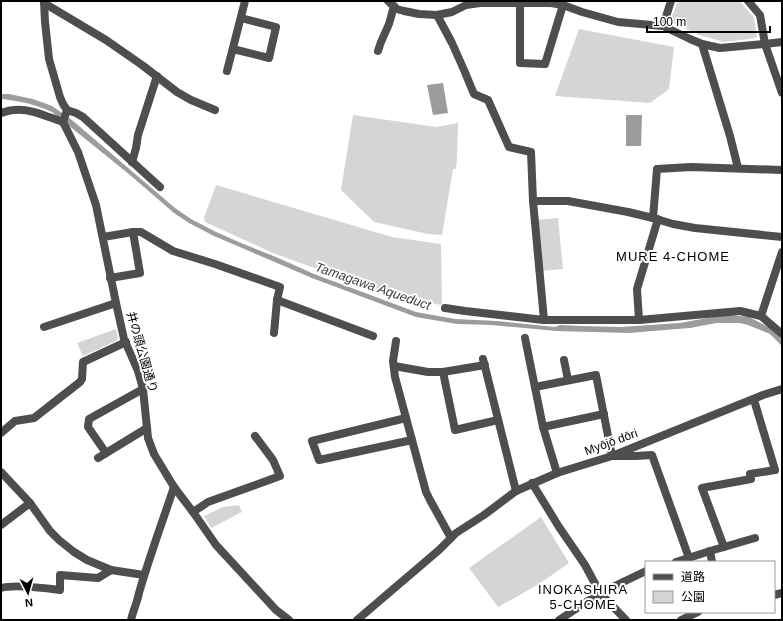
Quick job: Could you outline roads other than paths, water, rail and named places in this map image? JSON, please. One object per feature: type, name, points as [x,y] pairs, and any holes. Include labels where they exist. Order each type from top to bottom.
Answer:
[{"type":"street","points":[[227,71],[245,1]]},
{"type":"street","points":[[663,26],[671,1]]},
{"type":"street","points":[[748,1],[760,15],[765,44],[782,93]]},
{"type":"street","points":[[44,2],[106,40],[177,92],[191,100],[215,110]]},
{"type":"street","points":[[1,113],[13,110],[22,110],[63,121],[66,110],[60,97],[49,60],[44,2]]},
{"type":"street","points":[[378,51],[389,24],[391,4],[404,11],[412,13],[437,15],[452,12],[466,5],[480,2],[537,2],[563,5],[618,22],[663,26],[702,44],[720,48],[782,42]]},
{"type":"street","points":[[520,3],[520,63],[545,64],[563,5]]},
{"type":"street","points":[[437,15],[452,43],[474,94],[488,100],[509,147],[531,152],[533,201],[544,320]]},
{"type":"street","points":[[233,49],[269,58],[276,27],[241,18]]},
{"type":"street","points":[[702,44],[730,136],[738,168]]},
{"type":"street","points":[[132,162],[138,135],[157,76]]},
{"type":"street","points":[[66,110],[83,117],[160,187]]},
{"type":"street","name":"井の頭公園通り","points":[[63,121],[78,152],[96,205],[110,278],[124,339],[138,371],[143,389],[148,438],[154,454],[174,487],[216,545],[276,610],[289,620]]},
{"type":"street","points":[[639,320],[637,289],[655,218],[657,169],[691,167],[782,170]]},
{"type":"street","points":[[533,201],[568,201],[655,218],[673,224],[695,228],[782,237]]},
{"type":"street","points":[[110,278],[140,273],[133,232]]},
{"type":"street","points":[[103,237],[141,232],[173,251],[280,287],[277,300],[274,333]]},
{"type":"street","points":[[761,316],[782,252]]},
{"type":"street","points":[[277,300],[373,336]]},
{"type":"street","points":[[44,327],[116,303]]},
{"type":"street","points":[[445,308],[544,320],[639,320],[740,311],[761,316],[782,334]]},
{"type":"street","points":[[525,338],[543,427],[557,473]]},
{"type":"street","points":[[396,340],[393,361],[395,377],[412,440],[428,496],[451,538]]},
{"type":"street","points":[[1,433],[15,421],[34,418],[80,382],[82,379],[83,362],[126,342]]},
{"type":"street","points":[[564,360],[568,380]]},
{"type":"street","points":[[394,366],[428,372],[443,372],[484,362],[516,491]]},
{"type":"street","points":[[443,372],[455,430],[498,420]]},
{"type":"street","points":[[535,387],[596,375],[612,456],[652,455],[689,558]]},
{"type":"street","points":[[106,453],[88,427],[89,419],[143,389]]},
{"type":"street","name":"Myōjō dōri","points":[[357,620],[439,550],[456,533],[484,515],[516,491],[557,473],[612,456],[782,389]]},
{"type":"street","points":[[724,547],[702,488],[751,479],[750,474],[776,470],[754,400]]},
{"type":"street","points":[[543,427],[604,414]]},
{"type":"street","points":[[406,418],[312,441],[319,460],[412,440]]},
{"type":"street","points":[[98,458],[147,428]]},
{"type":"street","points":[[192,512],[208,502],[280,476],[273,460],[255,436]]},
{"type":"street","points":[[1,472],[30,503],[44,524],[59,540],[74,552],[87,560],[111,570],[144,575]]},
{"type":"street","points":[[532,483],[559,527],[585,565],[600,593],[626,620]]},
{"type":"street","points":[[131,620],[144,575],[174,487]]},
{"type":"street","points":[[1,525],[30,503]]},
{"type":"street","points":[[679,561],[755,538]]},
{"type":"street","points":[[710,551],[712,561]]},
{"type":"street","points":[[1,588],[5,586],[60,590],[60,575],[98,578],[111,570]]},
{"type":"street","points":[[559,620],[600,593],[645,571]]},
{"type":"street","points":[[681,620],[696,613]]},
{"type":"district","name":"MURE 4-CHOME","points":[[673,256]]},
{"type":"district","name":"INOKASHIRA 5-CHOME","points":[[583,596]]},
{"type":"water label","name":"Tamagawa Aqueduct","points":[[373,286]]}]
